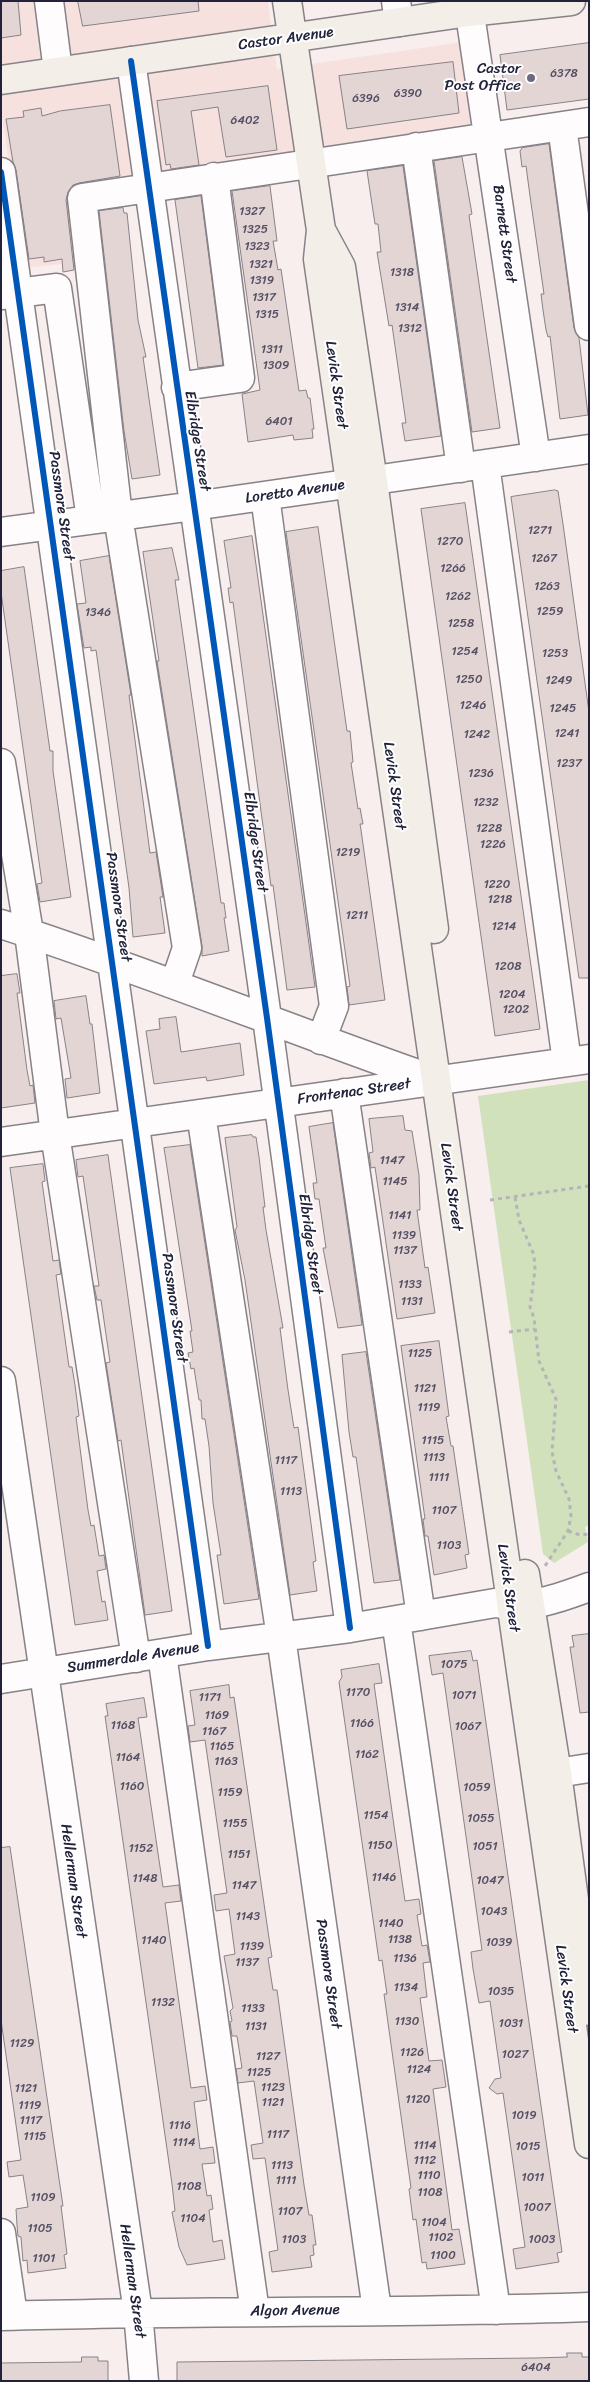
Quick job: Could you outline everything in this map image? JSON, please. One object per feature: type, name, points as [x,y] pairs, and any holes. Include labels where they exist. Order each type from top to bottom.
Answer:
[{"type":"main road","name":"Levick Street","points":[[287,1],[321,230],[318,259],[362,482],[520,1604],[577,1959],[589,2010]]},
{"type":"main road","name":"Castor Avenue","points":[[1,80],[292,38],[398,12],[571,1]]},
{"type":"main road","name":"Levick Street","points":[[520,1604],[557,1773],[577,1959],[589,2144]]},
{"type":"street","points":[[49,1],[58,71]]},
{"type":"street","name":"Barnett Street","points":[[468,7],[536,457]]},
{"type":"street","name":"Elbridge Street","points":[[131,61],[267,1018],[350,1628]]},
{"type":"street","points":[[176,983],[187,948],[118,516],[82,198],[149,186],[311,164],[589,122]]},
{"type":"street","points":[[562,126],[589,326]]},
{"type":"street","points":[[416,147],[578,1060]]},
{"type":"street","name":"Passmore Street","points":[[1,172],[10,294],[50,525],[136,1123],[208,1646]]},
{"type":"street","points":[[176,387],[240,378],[214,177]]},
{"type":"street","points":[[10,294],[57,288],[91,519]]},
{"type":"street","name":"Loretto Avenue","points":[[1,532],[589,449]]},
{"type":"street","points":[[265,496],[334,1006],[321,1040]]},
{"type":"street","points":[[1,763],[29,933],[55,1134],[149,1656],[256,2312]]},
{"type":"street","points":[[1,924],[176,983],[321,1040],[445,1079]]},
{"type":"street","name":"Frontenac Street","points":[[1,1142],[578,1060]]},
{"type":"street","points":[[344,1093],[496,2310]]},
{"type":"street","name":"Passmore Street","points":[[201,1114],[281,1637],[377,2310]]},
{"type":"street","name":"Hellerman Street","points":[[1,1381],[42,1673],[138,2312],[144,2381]]},
{"type":"street","name":"Summerdale Avenue","points":[[1,1679],[208,1646],[350,1628],[495,1603],[548,1602],[589,1587]]},
{"type":"street","points":[[557,1773],[589,1768]]},
{"type":"street","points":[[1,2233],[7,2316]]},
{"type":"street","name":"Algon Avenue","points":[[7,2316],[138,2312],[496,2310],[589,2307]]},
{"type":"path","points":[[490,1200],[589,1186]]},
{"type":"path","points":[[515,1197],[520,1220],[534,1255],[535,1270],[530,1307],[539,1361],[556,1399],[552,1452],[556,1471],[569,1500],[571,1516],[568,1531],[544,1567]]},
{"type":"path","points":[[509,1332],[535,1329]]},
{"type":"path","points":[[568,1531],[580,1535],[589,1534]]},
{"type":"shaded area","points":[[1,1],[268,1],[277,69],[463,42],[476,132],[73,194],[81,262],[24,268],[1,109]]},
{"type":"green space","points":[[589,1080],[589,1525],[585,1527],[588,1542],[554,1563],[543,1554],[478,1096]]},
{"type":"building","points":[[1,1],[18,1],[21,35],[1,38]]},
{"type":"building","points":[[78,1],[198,1],[199,11],[83,26]]},
{"type":"building","points":[[589,43],[589,99],[507,110],[500,55]]},
{"type":"building","points":[[453,62],[459,113],[347,129],[339,76]]},
{"type":"building","points":[[268,86],[277,150],[226,157],[218,107],[191,111],[199,165],[171,169],[170,164],[166,165],[157,101]]},
{"type":"building","points":[[110,105],[120,176],[79,183],[73,185],[68,192],[66,200],[74,270],[63,272],[62,259],[44,262],[44,257],[29,259],[16,170],[6,119],[24,117],[23,111],[41,108],[42,116],[60,111]]},
{"type":"building","points":[[549,144],[574,328],[579,338],[588,415],[560,419],[550,336],[548,337],[546,330],[543,310],[541,294],[544,294],[526,166],[522,167],[520,151],[522,148]]},
{"type":"building","points":[[462,157],[472,214],[469,215],[500,428],[472,432],[434,161]]},
{"type":"building","points":[[403,166],[441,436],[405,441],[402,423],[406,423],[392,325],[389,326],[377,252],[381,252],[378,224],[375,224],[367,171]]},
{"type":"building","points":[[270,186],[277,241],[273,241],[278,270],[281,269],[299,391],[306,390],[308,398],[310,398],[314,429],[312,429],[313,438],[294,440],[293,435],[248,442],[242,394],[260,390],[232,191]]},
{"type":"building","points":[[201,196],[223,365],[198,368],[175,200]]},
{"type":"building","points":[[123,208],[124,213],[127,213],[138,320],[146,357],[143,357],[160,475],[132,479],[124,431],[99,211]]},
{"type":"building","points":[[558,491],[589,712],[589,978],[579,978],[511,497]]},
{"type":"building","points":[[465,503],[540,1029],[495,1036],[421,509]]},
{"type":"building","points":[[318,527],[347,731],[350,731],[353,762],[351,763],[358,809],[360,808],[363,824],[360,824],[385,1000],[349,1005],[347,987],[350,986],[286,532]]},
{"type":"building","points":[[252,536],[315,987],[287,990],[273,885],[271,886],[233,602],[230,603],[228,588],[231,588],[224,541]]},
{"type":"building","points":[[172,548],[179,580],[175,580],[221,903],[224,903],[226,918],[224,918],[229,951],[202,956],[202,946],[157,661],[159,661],[143,552]]},
{"type":"building","points":[[109,556],[131,695],[129,695],[150,853],[156,852],[163,897],[160,897],[165,933],[133,937],[129,888],[96,650],[91,651],[91,647],[84,648],[77,604],[86,603],[80,561]]},
{"type":"building","points":[[24,567],[50,751],[53,751],[53,771],[71,897],[40,902],[37,884],[42,883],[1,592],[1,571]]},
{"type":"building","points":[[17,974],[20,993],[17,993],[27,1070],[30,1086],[33,1085],[35,1103],[1,1108],[1,976]]},
{"type":"building","points":[[86,996],[90,1024],[92,1024],[100,1093],[67,1098],[65,1079],[71,1078],[61,1018],[56,1019],[54,1001]]},
{"type":"building","points":[[176,1017],[181,1052],[240,1043],[244,1075],[207,1081],[206,1077],[154,1084],[146,1031],[160,1029],[159,1019]]},
{"type":"building","points":[[403,1116],[405,1130],[412,1131],[419,1175],[420,1210],[417,1210],[425,1268],[428,1267],[435,1313],[397,1319],[375,1167],[371,1168],[369,1153],[373,1152],[369,1119]]},
{"type":"building","points":[[333,1123],[362,1325],[338,1328],[323,1248],[326,1248],[319,1199],[315,1199],[313,1183],[317,1183],[309,1127]]},
{"type":"building","points":[[252,1135],[256,1137],[266,1230],[283,1328],[280,1328],[288,1390],[294,1428],[298,1427],[316,1561],[313,1562],[317,1591],[290,1595],[245,1280],[235,1230],[237,1227],[225,1138]]},
{"type":"building","points":[[190,1145],[259,1599],[224,1604],[217,1555],[221,1555],[213,1503],[209,1446],[205,1419],[202,1419],[201,1400],[199,1400],[194,1368],[191,1369],[188,1353],[193,1352],[190,1331],[192,1331],[164,1148]]},
{"type":"building","points":[[108,1155],[172,1611],[145,1615],[121,1440],[118,1441],[106,1363],[110,1362],[101,1300],[97,1300],[94,1286],[99,1286],[83,1176],[78,1177],[76,1160]]},
{"type":"building","points":[[43,1164],[45,1181],[42,1182],[53,1261],[59,1260],[61,1274],[56,1275],[69,1367],[72,1367],[75,1385],[79,1416],[76,1417],[88,1510],[91,1526],[94,1525],[99,1556],[104,1555],[106,1569],[97,1571],[102,1602],[105,1601],[108,1620],[75,1625],[10,1168]]},
{"type":"building","points":[[439,1341],[449,1416],[446,1417],[451,1446],[453,1446],[469,1554],[465,1555],[467,1568],[434,1575],[428,1536],[425,1536],[423,1519],[425,1519],[401,1346]]},
{"type":"building","points":[[366,1352],[400,1580],[374,1583],[356,1457],[353,1457],[349,1432],[342,1355]]},
{"type":"building","points":[[589,1634],[589,1712],[580,1713],[570,1647],[574,1647],[572,1636]]},
{"type":"building","points":[[471,1651],[473,1661],[477,1660],[562,2252],[557,2253],[559,2262],[516,2269],[513,2249],[525,2247],[503,2093],[497,2094],[489,2088],[495,2079],[501,2078],[490,2001],[479,2003],[473,1969],[471,1952],[482,1950],[443,1673],[432,1675],[429,1656]]},
{"type":"building","points":[[379,1664],[382,1683],[374,1684],[405,1901],[419,1899],[421,1914],[417,1915],[422,1946],[427,1945],[430,1962],[423,1963],[427,1997],[420,1998],[429,2061],[442,2060],[446,2087],[433,2089],[452,2230],[459,2229],[465,2264],[427,2269],[426,2262],[422,2263],[416,2219],[413,2220],[409,2189],[411,2188],[384,1994],[387,1994],[382,1960],[379,1961],[339,1682],[342,1677],[341,1670]]},
{"type":"building","points":[[229,1685],[230,1698],[234,1697],[272,1957],[268,1958],[273,1990],[277,1990],[304,2185],[309,2215],[312,2215],[316,2245],[313,2245],[314,2255],[310,2256],[312,2267],[272,2272],[269,2252],[278,2250],[265,2158],[253,2159],[251,2145],[263,2143],[254,2081],[238,2083],[236,2069],[242,2068],[237,2036],[232,2036],[230,2022],[232,2021],[230,2011],[233,2008],[224,1956],[235,1954],[229,1909],[216,1911],[214,1895],[227,1893],[205,1740],[190,1742],[188,1726],[195,1725],[190,1691]]},
{"type":"building","points":[[144,1698],[147,1717],[138,1718],[163,1887],[179,1885],[181,1901],[165,1903],[191,2088],[205,2086],[207,2100],[194,2102],[200,2149],[213,2147],[215,2163],[202,2164],[207,2196],[211,2195],[213,2209],[209,2210],[213,2242],[222,2240],[225,2259],[187,2265],[179,2247],[172,2212],[175,2211],[172,2184],[105,1716],[108,1716],[106,1704]]},
{"type":"building","points":[[10,1847],[63,2206],[61,2206],[67,2254],[64,2255],[66,2268],[28,2273],[27,2260],[23,2261],[21,2237],[18,2236],[16,2209],[28,2207],[23,2175],[9,2177],[7,2162],[21,2160],[1,2020],[1,1848]]},
{"type":"building","points":[[567,2353],[582,2353],[582,2357],[589,2357],[589,2381],[177,2381],[177,2362],[535,2358],[567,2357]]},
{"type":"building","points":[[82,2357],[98,2357],[98,2361],[108,2361],[108,2381],[1,2381],[1,2363],[81,2362]]},
{"type":"cycle path","points":[[131,61],[267,1018],[350,1628]]},
{"type":"cycle path","points":[[1,172],[208,1646]]},
{"type":"place","name":"Castor Post Office","points":[[531,78]]}]
